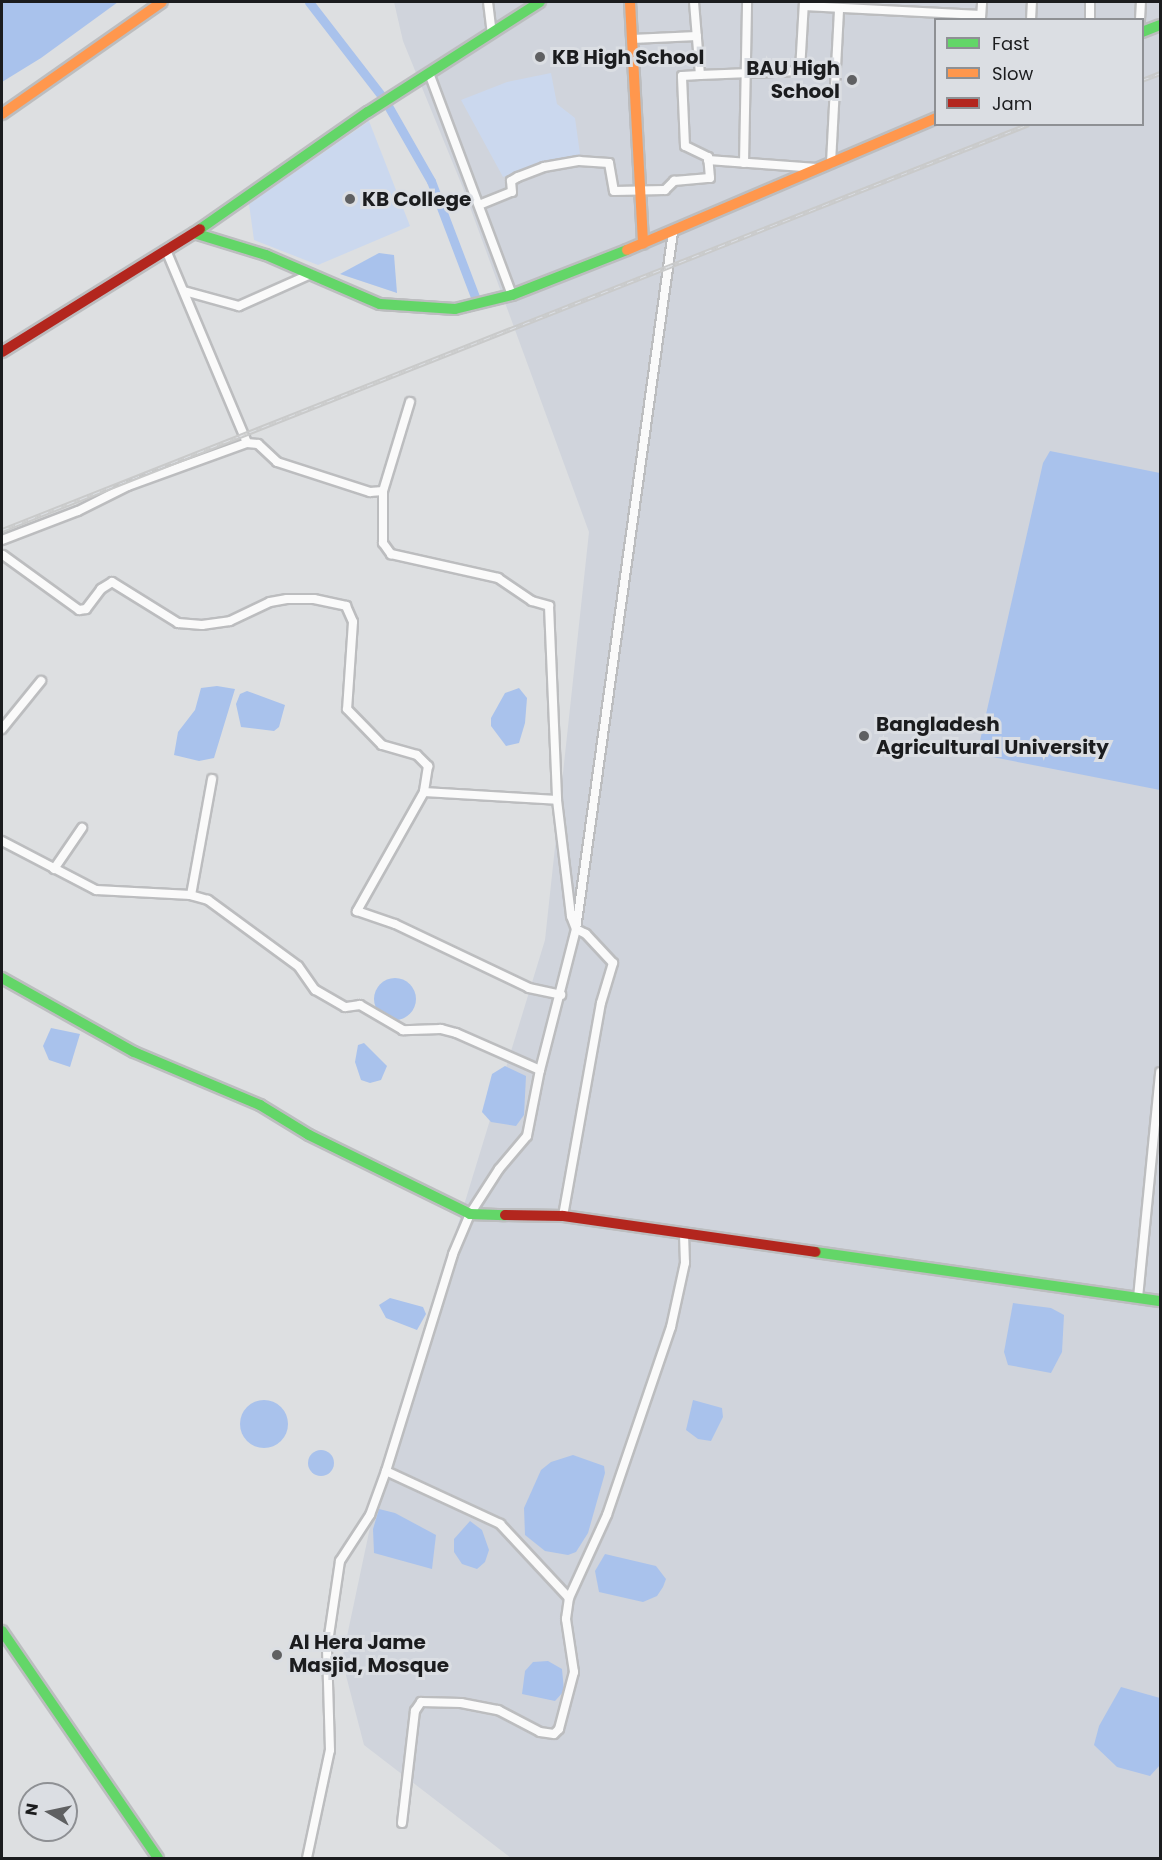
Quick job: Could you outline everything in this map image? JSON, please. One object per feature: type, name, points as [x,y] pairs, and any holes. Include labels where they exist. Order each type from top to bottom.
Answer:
[{"type":"main road","points":[[2,114],[162,2]]},
{"type":"main road","points":[[2,352],[194,233],[429,73],[540,2]]},
{"type":"main road","points":[[630,2],[643,244]]},
{"type":"main road","points":[[1144,32],[1161,25]]},
{"type":"main road","points":[[194,233],[313,274],[365,298],[394,307],[455,309],[512,295],[643,244],[934,119]]},
{"type":"main road","points":[[2,978],[134,1052],[260,1105],[309,1135],[470,1214],[563,1216],[1161,1301]]},
{"type":"main road","points":[[2,1631],[158,1858]]},
{"type":"street","points":[[488,2],[492,33]]},
{"type":"street","points":[[694,2],[700,75]]},
{"type":"street","points":[[744,163],[747,2]]},
{"type":"street","points":[[820,168],[708,160],[685,146],[682,76],[800,71],[804,4],[838,8],[858,5],[981,17],[982,2]]},
{"type":"street","points":[[1031,18],[1032,2]]},
{"type":"street","points":[[1090,2],[1090,18]]},
{"type":"street","points":[[1140,18],[1142,2]]},
{"type":"street","points":[[831,163],[838,8]]},
{"type":"street","points":[[632,39],[697,36]]},
{"type":"street","points":[[429,73],[512,295]]},
{"type":"street","points":[[480,205],[512,192],[510,184],[518,177],[544,167],[579,161],[609,163],[614,191],[665,190],[674,181],[710,178],[708,160]]},
{"type":"street","points":[[307,1858],[330,1750],[327,1649],[340,1561],[370,1515],[386,1471],[431,1319],[470,1214],[499,1168],[527,1136],[540,1070],[576,929],[673,232]]},
{"type":"street","points":[[166,250],[247,443]]},
{"type":"street","points":[[184,291],[239,306],[313,274]]},
{"type":"street","points":[[410,402],[383,491],[386,550],[408,561],[498,578],[532,601],[549,606],[556,800],[571,916],[576,929],[586,933],[613,963],[601,1003],[563,1216]]},
{"type":"street","points":[[2,540],[88,507],[128,486],[247,443],[264,448],[270,460],[370,492],[383,491]]},
{"type":"street","points":[[3,555],[79,610],[86,609],[106,583],[112,582],[178,622],[190,624],[230,621],[270,602],[286,599],[314,599],[346,606],[353,622],[347,710],[382,745],[417,755],[428,766],[424,792],[357,911],[395,924],[520,984],[561,995]]},
{"type":"street","points":[[2,729],[41,681]]},
{"type":"street","points":[[191,895],[212,779]]},
{"type":"street","points":[[424,792],[556,800]]},
{"type":"street","points":[[54,868],[82,828]]},
{"type":"street","points":[[2,841],[96,890],[191,895],[208,900],[298,966],[315,990],[345,1007],[360,1005],[403,1030],[441,1029],[456,1033],[540,1070]]},
{"type":"street","points":[[1138,1298],[1161,1072]]},
{"type":"street","points":[[402,1823],[415,1711],[421,1702],[470,1704],[498,1710],[540,1732],[554,1734],[559,1729],[574,1672],[566,1619],[568,1598],[606,1515],[672,1327],[685,1263],[684,1234]]},
{"type":"street","points":[[386,1471],[500,1524],[568,1598]]},
{"type":"shaded area","name":"Bangladesh Agricultural University","points":[[394,2],[1160,2],[1160,1858],[511,1858],[364,1745],[342,1660],[380,1480],[545,940],[589,532],[463,188],[403,41]]},
{"type":"shaded area","points":[[551,73],[557,104],[575,118],[580,154],[577,160],[554,161],[503,177],[461,100],[507,82]]},
{"type":"shaded area","points":[[369,121],[410,226],[318,265],[254,240],[249,204]]},
{"type":"water","points":[[2,2],[118,2],[41,58],[2,82]]},
{"type":"water","points":[[379,253],[394,255],[397,293],[340,274]]},
{"type":"water","points":[[1050,451],[1160,473],[1160,790],[977,754],[1043,463]]},
{"type":"water","points":[[217,686],[235,689],[214,758],[199,761],[174,755],[178,732],[195,710],[201,688]]},
{"type":"water","points":[[519,688],[527,698],[525,723],[519,743],[506,746],[491,726],[491,718],[505,693]]},
{"type":"water","points":[[247,691],[285,705],[279,727],[274,731],[241,727],[236,704],[240,694]]},
{"type":"water","points":[[395,978],[410,984],[416,999],[410,1014],[395,1020],[380,1014],[374,999],[380,984]]},
{"type":"water","points":[[51,1028],[80,1034],[70,1067],[49,1060],[43,1046]]},
{"type":"water","points":[[364,1043],[387,1066],[381,1080],[370,1083],[361,1080],[355,1062],[358,1045]]},
{"type":"water","points":[[505,1066],[526,1076],[524,1115],[516,1126],[491,1122],[482,1112],[492,1074]]},
{"type":"water","points":[[390,1298],[423,1307],[426,1314],[417,1330],[386,1318],[379,1305]]},
{"type":"water","points":[[1013,1303],[1051,1308],[1064,1315],[1062,1352],[1051,1373],[1008,1365],[1004,1352]]},
{"type":"water","points":[[264,1400],[281,1407],[288,1424],[281,1441],[264,1448],[247,1441],[240,1424],[247,1407]]},
{"type":"water","points":[[693,1400],[722,1408],[723,1417],[711,1441],[698,1439],[686,1430]]},
{"type":"water","points":[[321,1450],[330,1454],[334,1463],[330,1472],[321,1476],[312,1472],[308,1463],[312,1454]]},
{"type":"water","points":[[573,1455],[604,1466],[605,1473],[588,1533],[576,1552],[568,1555],[545,1551],[525,1535],[524,1508],[541,1470],[551,1462]]},
{"type":"water","points":[[379,1509],[395,1513],[436,1535],[432,1569],[374,1553],[373,1529]]},
{"type":"water","points":[[470,1521],[482,1530],[489,1550],[485,1562],[477,1569],[462,1564],[454,1552],[454,1539]]},
{"type":"water","points":[[605,1554],[656,1566],[666,1579],[657,1596],[643,1602],[599,1592],[595,1571]]},
{"type":"water","points":[[548,1661],[562,1669],[564,1691],[555,1701],[522,1694],[525,1671],[533,1662]]},
{"type":"water","points":[[1121,1687],[1160,1698],[1160,1765],[1150,1776],[1117,1767],[1094,1745],[1099,1726]]},
{"type":"waterway","points":[[309,2],[381,95]]},
{"type":"waterway","points":[[387,104],[431,181],[475,297]]},
{"type":"railway","points":[[1144,79],[1160,73]]},
{"type":"railway","points":[[2,530],[1024,126]]},
{"type":"traffic: fast","points":[[200,229],[368,112],[540,2]]},
{"type":"traffic: fast","points":[[1144,31],[1160,25]]},
{"type":"traffic: fast","points":[[194,233],[266,255],[380,304],[455,309],[512,295],[627,250]]},
{"type":"traffic: fast","points":[[2,978],[134,1052],[260,1105],[309,1135],[470,1214],[505,1215]]},
{"type":"traffic: fast","points":[[815,1252],[1160,1301]]},
{"type":"traffic: fast","points":[[2,1631],[158,1858]]},
{"type":"traffic: slow","points":[[2,114],[162,2]]},
{"type":"traffic: slow","points":[[630,2],[643,244]]},
{"type":"traffic: slow","points":[[627,250],[934,119]]},
{"type":"traffic: jam","points":[[2,352],[200,229]]},
{"type":"traffic: jam","points":[[505,1215],[563,1216],[815,1252]]},
{"type":"place","name":"KB High School","points":[[540,57]]},
{"type":"place","name":"BAU High School","points":[[852,80]]},
{"type":"place","name":"KB College","points":[[350,199]]},
{"type":"place","name":"Bangladesh Agricultural University","points":[[864,736]]},
{"type":"place","name":"Al Hera Jame Masjid, Mosque","points":[[277,1655]]}]
